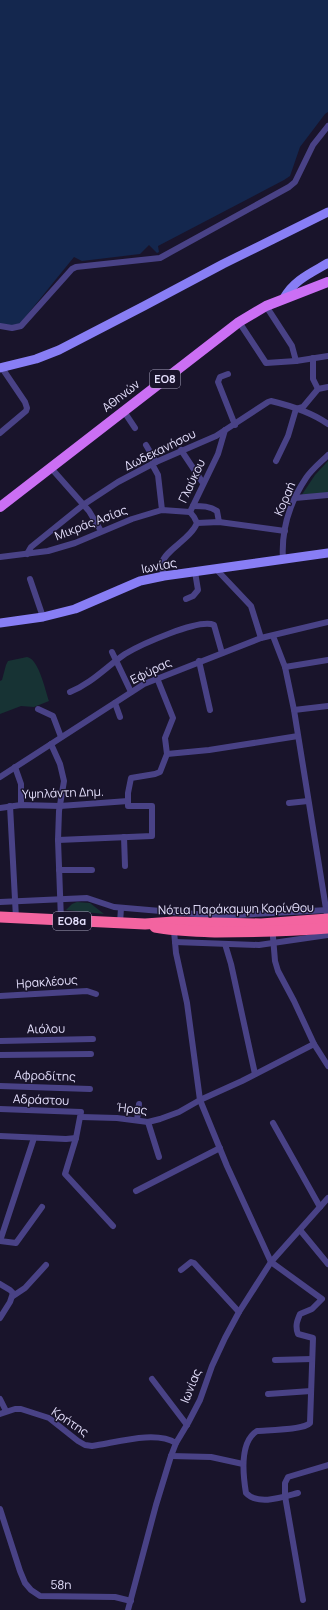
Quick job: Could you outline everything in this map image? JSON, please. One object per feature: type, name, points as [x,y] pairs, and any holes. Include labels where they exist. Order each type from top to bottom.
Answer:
[{"type":"highway","name":"Νότια Παράκαμψη Κορίνθου","points":[[0,917],[145,924],[218,920],[273,923],[328,915]]},
{"type":"highway","name":"Νότια Παράκαμψη Κορίνθου","points":[[145,924],[174,931],[267,932],[328,928]]},
{"type":"main road","name":"Αθηνών","points":[[0,507],[123,410],[239,322],[266,306],[328,282]]},
{"type":"street","points":[[0,326],[12,328],[21,326],[72,269],[76,267],[160,258],[289,187],[295,182],[314,145],[328,126]]},
{"type":"street","points":[[0,433],[26,411],[27,408],[25,402],[1,368],[36,358],[64,347],[223,264],[328,212]]},
{"type":"street","points":[[284,298],[289,289],[297,281],[328,263]]},
{"type":"street","points":[[266,306],[292,346],[296,361]]},
{"type":"street","points":[[239,322],[266,363],[296,361],[328,356]]},
{"type":"street","points":[[314,358],[314,379],[318,389]]},
{"type":"street","points":[[228,374],[220,377],[218,382],[235,425]]},
{"type":"street","points":[[276,461],[288,436],[296,409],[303,407],[318,389],[328,387]]},
{"type":"street","name":"Δωδεκανήσου","points":[[27,554],[31,547],[83,506],[118,482],[181,450],[216,436],[268,402],[276,402],[296,409],[315,416],[328,424]]},
{"type":"street","points":[[123,410],[135,428]]},
{"type":"street","name":"Γλαύκου","points":[[197,523],[191,509],[218,454],[225,430]]},
{"type":"street","points":[[146,444],[158,475],[162,510]]},
{"type":"street","points":[[181,450],[203,483]]},
{"type":"street","name":"Κοραή","points":[[283,560],[285,531],[295,498],[307,476],[328,455]]},
{"type":"street","points":[[51,468],[89,511],[101,531]]},
{"type":"street","points":[[295,498],[328,495]]},
{"type":"street","name":"Μικράς Ασίας","points":[[0,557],[48,551],[74,543],[132,519],[162,510],[191,509],[206,506],[217,511],[219,522]]},
{"type":"street","points":[[164,576],[162,566],[164,558],[189,535],[197,523],[219,522],[285,531]]},
{"type":"street","name":"Ιωνίας","points":[[0,622],[43,617],[75,609],[98,601],[140,581],[164,576],[328,553]]},
{"type":"street","points":[[216,569],[251,606],[261,638]]},
{"type":"street","points":[[186,598],[193,596],[198,590],[195,572]]},
{"type":"street","points":[[30,579],[43,617]]},
{"type":"street","name":"Εφύρας","points":[[1,775],[144,684],[261,638],[328,622]]},
{"type":"street","points":[[70,692],[89,683],[124,655],[171,633],[204,623],[214,625],[222,653]]},
{"type":"street","points":[[0,902],[87,898],[94,899],[105,905],[121,908],[218,920],[273,915],[328,915],[294,710],[285,668],[273,636]]},
{"type":"street","points":[[112,652],[131,692]]},
{"type":"street","points":[[285,668],[328,660]]},
{"type":"street","points":[[199,662],[210,710]]},
{"type":"street","points":[[58,840],[152,836],[152,806],[128,806],[128,801],[131,778],[160,772],[167,754],[164,738],[173,718],[157,678]]},
{"type":"street","points":[[115,703],[120,717]]},
{"type":"street","points":[[294,710],[328,706]]},
{"type":"street","points":[[38,710],[53,716],[61,737]]},
{"type":"street","points":[[167,754],[209,750],[298,736]]},
{"type":"street","points":[[51,744],[62,772],[63,785],[58,840],[61,920]]},
{"type":"street","points":[[15,767],[21,784],[21,805]]},
{"type":"street","name":"Υψηλάντη Δημ.","points":[[0,808],[21,805],[60,806],[128,801]]},
{"type":"street","points":[[289,803],[308,801]]},
{"type":"street","points":[[10,806],[16,918]]},
{"type":"street","points":[[124,837],[125,866]]},
{"type":"street","points":[[59,870],[92,870]]},
{"type":"street","points":[[120,923],[121,908]]},
{"type":"street","points":[[174,931],[187,1003],[200,1100],[271,1262],[322,1299],[312,1309],[300,1314],[297,1320],[296,1328],[298,1334],[312,1338],[310,1423],[308,1426],[257,1431],[249,1438],[243,1464],[246,1493],[251,1498],[258,1500],[298,1493]]},
{"type":"street","points":[[175,942],[259,945],[273,940],[328,935]]},
{"type":"street","points":[[273,940],[275,961],[278,972],[294,1001],[314,1044],[328,1066]]},
{"type":"street","points":[[225,944],[232,964],[254,1074]]},
{"type":"street","name":"Ηρακλέους","points":[[0,996],[87,991],[96,994]]},
{"type":"street","name":"Αιόλου","points":[[0,1041],[93,1039]]},
{"type":"street","name":"Ήρας","points":[[81,1115],[152,1122],[179,1112],[200,1100],[314,1044]]},
{"type":"street","points":[[0,1056],[92,1054]]},
{"type":"street","name":"Αφροδίτης","points":[[0,1086],[90,1089]]},
{"type":"street","points":[[137,1120],[139,1104]]},
{"type":"street","name":"Αδράστου","points":[[0,1109],[81,1115]]},
{"type":"street","points":[[81,1115],[65,1174],[113,1226]]},
{"type":"street","points":[[148,1122],[159,1157]]},
{"type":"street","points":[[273,1123],[320,1207]]},
{"type":"street","points":[[0,1136],[66,1139],[76,1138]]},
{"type":"street","points":[[34,1138],[0,1241],[16,1243],[42,1207]]},
{"type":"street","points":[[136,1191],[220,1148]]},
{"type":"street","name":"Ιωνίας","points":[[128,1610],[156,1504],[171,1456],[176,1443],[200,1400],[212,1366],[238,1312],[271,1262],[328,1198]]},
{"type":"street","points":[[300,1230],[328,1264]]},
{"type":"street","points":[[181,1270],[191,1262],[194,1263],[238,1312]]},
{"type":"street","points":[[0,1318],[13,1296],[25,1288],[46,1265]]},
{"type":"street","points":[[0,1284],[10,1290],[13,1296]]},
{"type":"street","points":[[275,1360],[312,1359]]},
{"type":"street","points":[[152,1379],[187,1425]]},
{"type":"street","points":[[268,1394],[311,1391]]},
{"type":"street","points":[[0,1399],[3,1412]]},
{"type":"street","name":"Κρήτης","points":[[3,1412],[21,1409],[49,1418],[84,1445],[92,1446],[142,1438],[170,1439],[176,1443]]},
{"type":"street","points":[[171,1456],[211,1457],[243,1464]]},
{"type":"street","points":[[302,1600],[285,1496],[285,1482],[288,1477],[328,1465]]},
{"type":"street","name":"58η","points":[[0,1509],[20,1571],[25,1583],[31,1590],[40,1596],[115,1597],[131,1601]]},
{"type":"green space","points":[[328,461],[328,493],[301,496],[315,475]]},
{"type":"green space","points":[[27,657],[35,663],[38,669],[49,701],[34,707],[21,706],[0,714],[0,681],[2,680],[6,665],[8,661]]},
{"type":"green space","points":[[77,902],[90,903],[104,914],[66,910],[72,904]]},
{"type":"water","points":[[0,0],[328,0],[328,112],[300,147],[290,176],[284,180],[158,246],[159,252],[157,253],[149,245],[140,254],[82,261],[74,257],[18,326],[0,324]]}]
